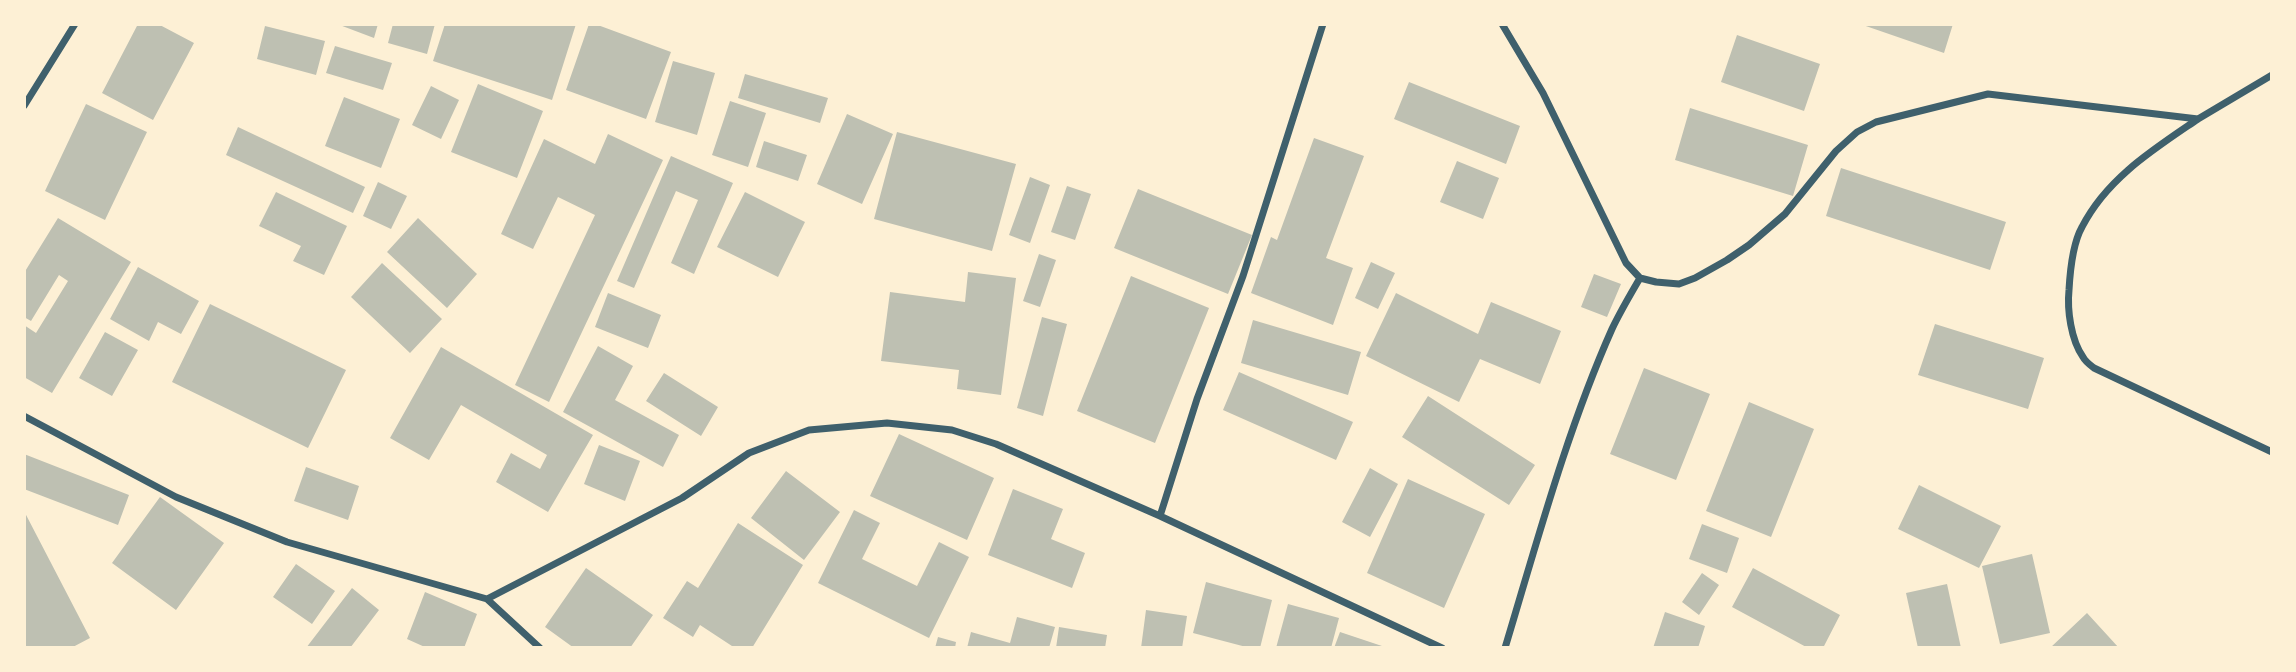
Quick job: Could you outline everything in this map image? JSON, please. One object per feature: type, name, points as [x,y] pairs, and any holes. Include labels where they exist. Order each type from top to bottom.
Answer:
[{"type":"street","points":[[24,106],[75,24]]},
{"type":"street","points":[[1160,516],[1197,399],[1243,276],[1323,24]]},
{"type":"street","points":[[1502,24],[1543,93],[1626,262],[1640,278],[1656,282],[1679,284],[1727,260],[1784,214],[1836,151],[1857,132],[1877,122],[1989,94],[2199,119]]},
{"type":"street","points":[[2272,75],[2199,119],[2134,163],[2105,193],[2081,229],[2070,270],[2068,302],[2075,338],[2082,356],[2094,368],[2272,452]]},
{"type":"street","points":[[1505,648],[1546,511],[1583,405],[1612,329],[1640,278]]},
{"type":"street","points":[[24,416],[176,497],[287,541],[488,599],[540,648]]},
{"type":"street","points":[[488,599],[682,498],[749,453],[809,430],[887,423],[952,430],[996,444],[1160,516],[1442,648]]},
{"type":"building","points":[[138,24],[158,24],[194,43],[153,120],[102,93]]},
{"type":"building","points":[[337,24],[378,24],[374,38]]},
{"type":"building","points":[[393,24],[435,24],[427,54],[388,43]]},
{"type":"building","points":[[445,24],[576,24],[552,100],[433,61]]},
{"type":"building","points":[[589,24],[671,52],[646,119],[566,90]]},
{"type":"building","points":[[1860,24],[1953,24],[1944,53]]},
{"type":"building","points":[[265,26],[325,41],[316,75],[257,59]]},
{"type":"building","points":[[1737,35],[1820,64],[1804,111],[1721,82]]},
{"type":"building","points":[[335,46],[392,63],[383,90],[326,73]]},
{"type":"building","points":[[673,61],[715,73],[697,135],[655,122]]},
{"type":"building","points":[[745,74],[828,98],[820,123],[738,98]]},
{"type":"building","points":[[1409,82],[1520,126],[1506,164],[1394,119]]},
{"type":"building","points":[[478,84],[543,111],[517,178],[451,152]]},
{"type":"building","points":[[431,86],[459,100],[441,139],[412,125]]},
{"type":"building","points":[[344,97],[400,119],[381,168],[325,146]]},
{"type":"building","points":[[730,101],[766,113],[748,167],[712,155]]},
{"type":"building","points":[[86,104],[147,132],[105,220],[45,191]]},
{"type":"building","points":[[1690,108],[1808,145],[1793,196],[1675,160]]},
{"type":"building","points":[[847,114],[893,134],[862,204],[817,184]]},
{"type":"building","points":[[238,127],[365,187],[353,213],[226,155]]},
{"type":"building","points":[[897,132],[1016,164],[992,251],[874,219]]},
{"type":"building","points":[[608,134],[663,160],[549,402],[515,385],[595,215],[558,197],[533,249],[501,234],[544,139],[595,164]]},
{"type":"building","points":[[1314,138],[1364,156],[1326,258],[1353,268],[1333,325],[1251,293],[1271,237],[1277,240]]},
{"type":"building","points":[[764,141],[807,155],[798,181],[756,167]]},
{"type":"building","points":[[671,156],[733,183],[694,274],[671,263],[698,200],[676,191],[634,288],[617,281]]},
{"type":"building","points":[[1457,161],[1499,178],[1483,219],[1440,202]]},
{"type":"building","points":[[1841,168],[2006,222],[1990,270],[1826,216]]},
{"type":"building","points":[[1030,177],[1050,185],[1030,243],[1009,235]]},
{"type":"building","points":[[378,182],[407,196],[391,229],[363,216]]},
{"type":"building","points":[[1067,186],[1091,194],[1075,240],[1051,232]]},
{"type":"building","points":[[1138,189],[1252,235],[1228,294],[1114,248]]},
{"type":"building","points":[[276,192],[347,226],[324,275],[293,261],[301,246],[259,226]]},
{"type":"building","points":[[745,192],[805,222],[778,277],[717,247]]},
{"type":"building","points":[[58,218],[131,262],[52,393],[24,377],[24,325],[36,333],[68,281],[59,275],[31,321],[24,317],[24,273]]},
{"type":"building","points":[[418,218],[477,274],[447,308],[387,252]]},
{"type":"building","points":[[1039,254],[1056,260],[1040,307],[1023,301]]},
{"type":"building","points":[[1371,262],[1395,273],[1378,309],[1355,298]]},
{"type":"building","points":[[382,263],[442,319],[410,353],[351,297]]},
{"type":"building","points":[[138,267],[199,301],[181,334],[158,322],[149,341],[110,319]]},
{"type":"building","points":[[968,272],[1016,278],[1001,395],[957,389],[959,370],[881,361],[890,292],[965,302]]},
{"type":"building","points":[[1594,274],[1621,284],[1607,317],[1581,307]]},
{"type":"building","points":[[1131,276],[1209,308],[1155,443],[1077,411]]},
{"type":"building","points":[[608,293],[661,315],[648,348],[595,327]]},
{"type":"building","points":[[1396,293],[1478,334],[1491,302],[1561,331],[1540,384],[1480,359],[1459,402],[1366,356]]},
{"type":"building","points":[[210,304],[346,370],[308,448],[172,382]]},
{"type":"building","points":[[1042,317],[1067,324],[1043,416],[1017,408]]},
{"type":"building","points":[[1253,320],[1361,352],[1348,395],[1241,363]]},
{"type":"building","points":[[1935,324],[2044,358],[2028,409],[1918,375]]},
{"type":"building","points":[[105,332],[138,350],[112,396],[79,378]]},
{"type":"building","points":[[598,346],[633,366],[615,400],[679,435],[663,467],[563,412]]},
{"type":"building","points":[[441,347],[593,435],[548,512],[496,482],[511,453],[540,469],[547,455],[461,405],[429,460],[390,438]]},
{"type":"building","points":[[1644,368],[1710,394],[1676,480],[1610,454]]},
{"type":"building","points":[[1239,372],[1353,422],[1336,460],[1223,410]]},
{"type":"building","points":[[664,373],[718,407],[701,436],[646,401]]},
{"type":"building","points":[[1428,396],[1535,465],[1509,505],[1402,437]]},
{"type":"building","points":[[1749,402],[1814,429],[1771,537],[1706,511]]},
{"type":"building","points":[[899,434],[994,478],[967,540],[870,496]]},
{"type":"building","points":[[599,445],[640,461],[625,501],[584,484]]},
{"type":"building","points":[[24,454],[129,495],[118,525],[24,489]]},
{"type":"building","points":[[306,467],[359,486],[348,520],[294,501]]},
{"type":"building","points":[[1370,468],[1398,484],[1370,537],[1342,522]]},
{"type":"building","points":[[786,471],[840,512],[804,560],[751,518]]},
{"type":"building","points":[[1408,479],[1485,514],[1444,608],[1367,573]]},
{"type":"building","points":[[1919,485],[2001,526],[1979,568],[1898,529]]},
{"type":"building","points":[[1013,489],[1063,509],[1051,539],[1085,553],[1072,588],[988,555]]},
{"type":"building","points":[[160,497],[224,543],[176,610],[112,563]]},
{"type":"building","points":[[854,510],[880,523],[862,559],[917,586],[939,542],[969,557],[929,638],[818,583]]},
{"type":"building","points":[[24,511],[90,638],[71,648],[24,648]]},
{"type":"building","points":[[738,523],[803,565],[752,648],[735,648],[700,625],[693,637],[663,618],[687,581],[698,588]]},
{"type":"building","points":[[1702,524],[1739,538],[1727,573],[1689,559]]},
{"type":"building","points":[[2032,554],[2050,633],[2000,644],[1982,566]]},
{"type":"building","points":[[296,564],[335,591],[312,624],[273,597]]},
{"type":"building","points":[[586,568],[653,615],[630,648],[574,648],[545,627]]},
{"type":"building","points":[[1753,568],[1840,615],[1823,648],[1808,648],[1732,607]]},
{"type":"building","points":[[1702,573],[1719,585],[1699,615],[1682,602]]},
{"type":"building","points":[[1206,582],[1272,600],[1260,648],[1250,648],[1193,633]]},
{"type":"building","points":[[1947,584],[1961,648],[1918,648],[1906,593]]},
{"type":"building","points":[[352,588],[379,610],[350,648],[306,648]]},
{"type":"building","points":[[425,592],[477,614],[464,648],[427,648],[407,639]]},
{"type":"building","points":[[1288,604],[1339,618],[1331,648],[1276,648]]},
{"type":"building","points":[[1146,610],[1187,616],[1182,648],[1141,648]]},
{"type":"building","points":[[1665,612],[1705,626],[1698,648],[1653,648]]},
{"type":"building","points":[[2087,613],[2119,648],[2050,648]]},
{"type":"building","points":[[1017,617],[1055,627],[1049,648],[967,648],[971,632],[1010,643]]},
{"type":"building","points":[[1059,627],[1107,635],[1105,648],[1056,648]]},
{"type":"building","points":[[1340,632],[1385,647],[1385,648],[1334,648]]},
{"type":"building","points":[[938,637],[956,642],[955,648],[935,648]]}]
